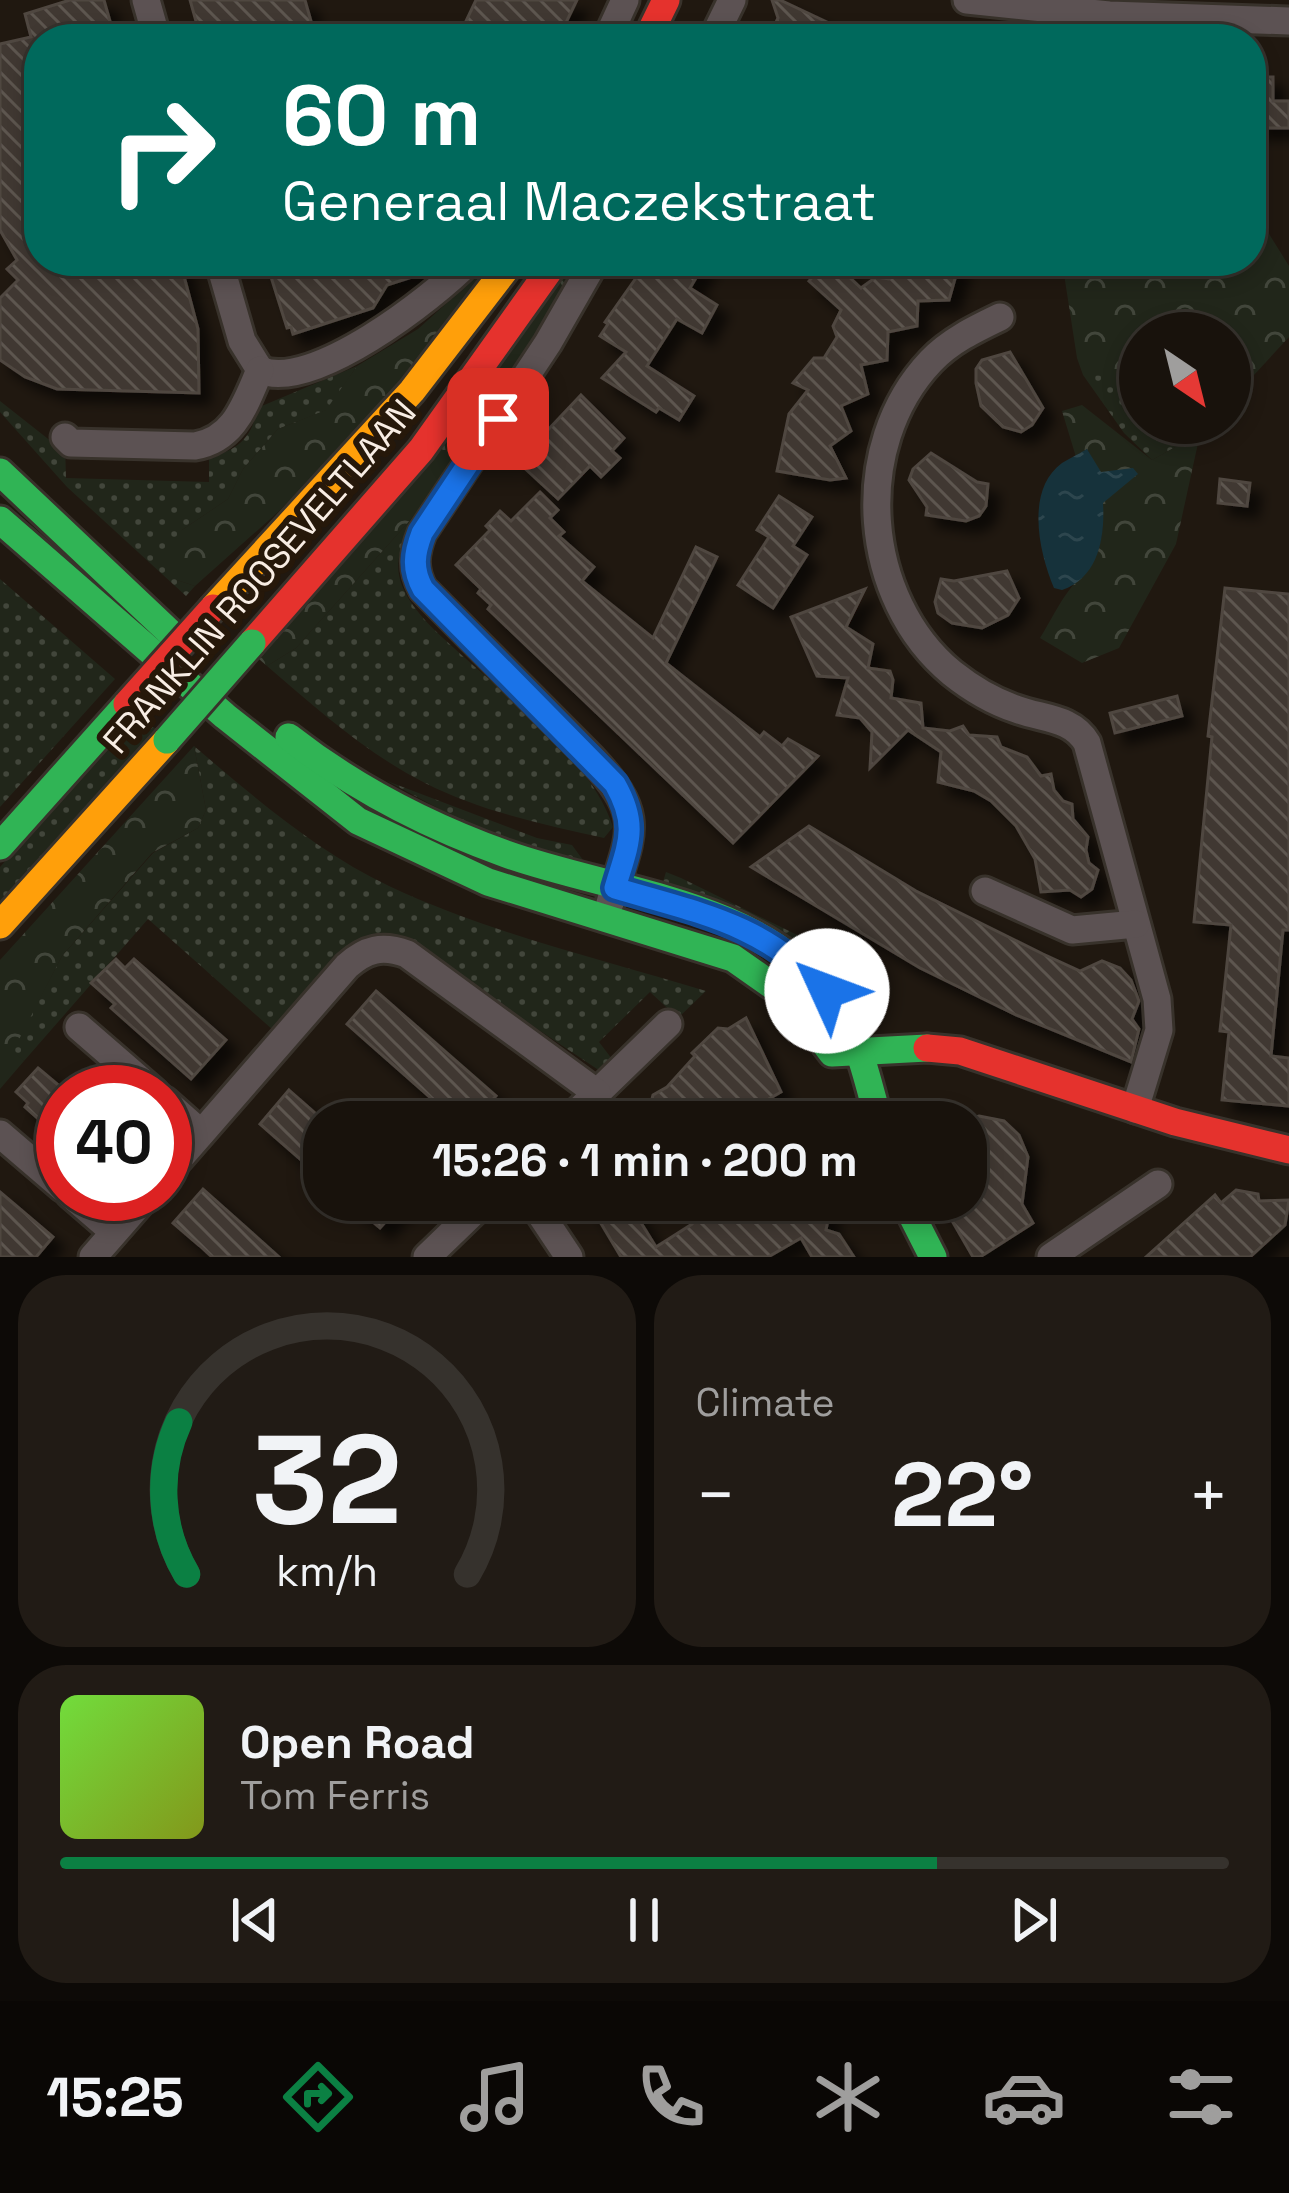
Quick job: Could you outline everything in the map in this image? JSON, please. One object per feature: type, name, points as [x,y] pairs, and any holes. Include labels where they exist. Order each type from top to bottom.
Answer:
[{"type":"street","points":[[967,0],[1289,21]]},
{"type":"street","points":[[223,276],[242,341],[260,370],[285,376],[365,342],[453,276]]},
{"type":"street","name":"FRANKLIN ROOSEVELTLAAN","points":[[0,846],[412,391],[500,276]]},
{"type":"street","name":"FRANKLIN ROOSEVELTLAAN","points":[[0,925],[411,463],[546,276]]},
{"type":"street","points":[[586,276],[548,343],[422,533],[414,553],[416,577],[423,589],[615,784],[627,806],[632,827],[606,918]]},
{"type":"street","points":[[1000,317],[964,334],[932,360],[896,412],[876,494],[882,554],[905,615],[939,662],[985,696],[1072,725],[1092,754],[1157,999],[1159,1030],[1135,1109]]},
{"type":"street","points":[[65,437],[71,443],[213,443],[241,414],[260,370]]},
{"type":"street","points":[[0,472],[146,612],[313,757],[380,797],[507,855],[728,922],[786,952],[827,991],[845,1052],[869,1101]]},
{"type":"street","points":[[0,520],[224,716],[358,821],[488,882],[713,950],[750,967],[799,1004],[845,1052],[850,1101]]},
{"type":"street","points":[[986,891],[1072,931],[1136,924]]},
{"type":"street","points":[[192,1144],[346,966],[361,953],[377,949],[407,954],[597,1093]]},
{"type":"street","points":[[589,1101],[668,1024]]},
{"type":"street","points":[[80,1027],[123,1065]]},
{"type":"street","points":[[845,1052],[960,1051],[1135,1109],[1289,1150]]},
{"type":"street","points":[[192,1125],[201,1133]]},
{"type":"street","points":[[0,1134],[36,1165]]},
{"type":"street","points":[[1051,1257],[1158,1184]]},
{"type":"street","points":[[101,1221],[114,1232]]},
{"type":"street","points":[[93,1257],[124,1221]]},
{"type":"street","points":[[427,1257],[464,1221]]},
{"type":"street","points":[[545,1221],[569,1257]]},
{"type":"street","points":[[889,1221],[907,1257]]},
{"type":"street","points":[[915,1221],[933,1257]]},
{"type":"green space","points":[[1266,229],[1289,266],[1289,337],[1251,378],[1251,312],[1119,312],[1119,376],[1083,375],[1064,276],[1266,276]]},
{"type":"green space","points":[[481,276],[403,385],[278,512],[195,586],[177,580],[166,566],[166,554],[182,530],[228,499],[243,469],[278,429],[326,410],[357,366],[418,329]]},
{"type":"green space","points":[[556,276],[572,276],[429,499],[296,648],[267,666],[253,654]]},
{"type":"green space","points":[[357,366],[327,410],[278,429],[243,469],[228,499],[182,530],[177,580],[195,586],[186,596],[67,487],[0,412],[0,401],[52,442],[65,443],[66,478],[209,482],[209,458],[242,441],[257,408]]},
{"type":"green space","points":[[1119,374],[1119,426],[1083,375]]},
{"type":"green space","points":[[1082,405],[1119,434],[1119,444],[1132,444],[1152,460],[1179,444],[1198,444],[1176,544],[1119,648],[1082,663],[1040,638],[1101,542],[1099,475],[1087,449],[1076,457],[1062,411]]},
{"type":"green space","points":[[1135,444],[1179,444],[1179,445],[1152,460]]},
{"type":"green space","points":[[429,499],[400,555],[399,575],[407,596],[438,633],[567,753],[602,801],[613,827],[604,838],[490,809],[425,783],[362,744],[267,666],[296,648]]},
{"type":"green space","points":[[0,579],[115,679],[0,807]]},
{"type":"green space","points":[[138,715],[156,729],[0,901],[0,867]]},
{"type":"green space","points":[[194,746],[311,840],[389,886],[506,931],[706,991],[678,1018],[650,992],[599,1042],[612,1059],[600,1071],[424,953],[352,946],[326,968],[273,1030],[148,919],[24,1061],[12,1051],[62,956],[153,853],[198,828],[206,810]]},
{"type":"green space","points":[[194,746],[206,810],[198,828],[152,853],[62,956],[13,1051],[24,1061],[0,1089],[0,960]]},
{"type":"green space","points":[[387,781],[537,838],[572,845],[583,860],[488,835]]},
{"type":"green space","points":[[666,872],[871,971],[840,987],[661,888]]},
{"type":"water","points":[[1087,449],[1101,472],[1133,468],[1138,474],[1103,503],[1103,529],[1092,566],[1062,590],[1054,588],[1044,558],[1039,505],[1050,475]]},
{"type":"building","points":[[70,0],[104,0],[111,24],[28,24],[25,14]]},
{"type":"building","points":[[190,0],[305,0],[312,24],[197,24]]},
{"type":"building","points":[[476,0],[577,0],[565,24],[466,21]]},
{"type":"building","points":[[772,0],[831,24],[775,24],[778,18]]},
{"type":"building","points":[[24,39],[24,276],[184,276],[198,329],[199,393],[57,389],[25,377],[0,360],[0,298],[18,280],[7,269],[17,260],[0,230],[0,44]]},
{"type":"building","points":[[1266,77],[1273,77],[1273,101],[1289,101],[1289,128],[1266,128]]},
{"type":"building","points":[[271,276],[415,276],[387,285],[373,308],[293,334]]},
{"type":"building","points":[[637,276],[697,276],[690,288],[717,305],[702,333],[677,319],[647,366],[694,396],[679,420],[659,408],[656,412],[602,378],[626,352],[600,336]]},
{"type":"building","points":[[813,276],[848,276],[861,288],[876,277],[956,276],[949,300],[918,301],[917,326],[888,332],[887,360],[861,365],[868,394],[841,406],[851,431],[830,446],[846,478],[830,480],[777,471],[789,414],[808,390],[793,383],[814,358],[824,358],[837,337],[833,326],[841,310],[809,281]]},
{"type":"building","points":[[1010,352],[1043,408],[1021,432],[1003,427],[981,406],[976,383],[982,360]]},
{"type":"building","points":[[581,395],[624,438],[612,451],[620,458],[601,477],[590,466],[558,499],[520,464]]},
{"type":"building","points":[[931,453],[988,484],[986,506],[979,516],[966,521],[926,515],[927,507],[909,480],[913,469]]},
{"type":"building","points":[[1220,479],[1250,483],[1247,506],[1218,503]]},
{"type":"building","points":[[540,492],[558,510],[550,518],[564,532],[559,536],[594,567],[582,581],[653,638],[696,547],[717,557],[666,663],[760,737],[764,732],[782,746],[788,739],[818,756],[733,843],[488,609],[491,605],[478,593],[481,589],[456,565],[490,530],[486,526],[500,511],[511,521]]},
{"type":"building","points":[[779,496],[812,517],[793,546],[807,555],[773,608],[738,585],[769,537],[757,530]]},
{"type":"building","points":[[1007,571],[1019,598],[1008,615],[982,628],[952,623],[938,613],[935,602],[941,579]]},
{"type":"building","points":[[1225,588],[1289,594],[1289,930],[1283,930],[1271,1056],[1289,1058],[1289,1106],[1222,1100],[1229,1032],[1220,1031],[1231,925],[1194,922]]},
{"type":"building","points":[[865,589],[846,627],[873,644],[868,668],[890,671],[891,698],[921,703],[923,728],[950,731],[963,726],[969,735],[997,737],[1001,747],[1027,757],[1041,776],[1051,774],[1054,790],[1072,804],[1073,819],[1088,837],[1089,863],[1098,870],[1092,889],[1081,897],[1070,890],[1041,892],[1035,859],[1016,826],[974,791],[938,782],[941,752],[908,730],[870,768],[872,732],[860,718],[837,715],[848,678],[817,676],[791,617]]},
{"type":"building","points":[[1177,696],[1182,716],[1115,733],[1110,713]]},
{"type":"building","points":[[809,826],[916,891],[1080,971],[1102,961],[1120,968],[1139,1001],[1132,1019],[1139,1029],[1131,1062],[1016,1015],[920,968],[751,867]]},
{"type":"building","points":[[116,959],[125,968],[134,959],[226,1040],[192,1078],[192,1065],[175,1065],[111,1008],[115,1004],[91,983]]},
{"type":"building","points":[[376,991],[496,1096],[492,1101],[434,1101],[347,1024]]},
{"type":"building","points":[[746,1018],[781,1092],[768,1101],[651,1101],[718,1028],[728,1029]]},
{"type":"building","points":[[36,1070],[36,1117],[25,1107],[28,1103],[16,1092]]},
{"type":"building","points":[[289,1090],[303,1102],[303,1162],[260,1124]]},
{"type":"building","points":[[987,1118],[1004,1121],[1019,1135],[1028,1157],[1022,1204],[1033,1223],[973,1257],[952,1221],[987,1221]]},
{"type":"building","points":[[203,1189],[279,1257],[212,1257],[173,1223],[192,1221],[192,1201]]},
{"type":"building","points":[[1236,1190],[1258,1194],[1259,1201],[1289,1200],[1285,1225],[1250,1257],[1146,1257],[1215,1195],[1221,1203]]},
{"type":"building","points":[[0,1192],[53,1237],[36,1257],[0,1257]]},
{"type":"building","points":[[600,1221],[640,1221],[656,1247],[691,1221],[828,1221],[826,1230],[839,1234],[854,1257],[812,1257],[801,1238],[768,1257],[621,1257]]},
{"type":"traffic: fast","points":[[0,472],[181,643]]},
{"type":"traffic: fast","points":[[0,520],[225,716],[358,821],[488,882],[733,958],[790,998],[832,1053],[927,1048]]},
{"type":"traffic: fast","points":[[167,740],[252,643]]},
{"type":"traffic: fast","points":[[0,846],[127,704]]},
{"type":"traffic: fast","points":[[289,737],[366,789],[448,831],[506,854],[679,903],[762,938],[798,963],[839,1008],[873,1101]]},
{"type":"traffic: fast","points":[[915,1221],[933,1257]]},
{"type":"traffic: slow","points":[[213,608],[412,391],[500,276]]},
{"type":"traffic: slow","points":[[0,925],[167,740]]},
{"type":"traffic: jam","points":[[654,24],[666,0]]},
{"type":"traffic: jam","points":[[252,643],[421,450],[545,276]]},
{"type":"traffic: jam","points":[[127,704],[213,608]]},
{"type":"traffic: jam","points":[[927,1048],[960,1051],[1175,1122],[1289,1150]]},
{"type":"route","points":[[498,419],[422,533],[414,553],[416,577],[615,784],[632,827],[615,888],[748,930],[800,962],[827,991]]}]
